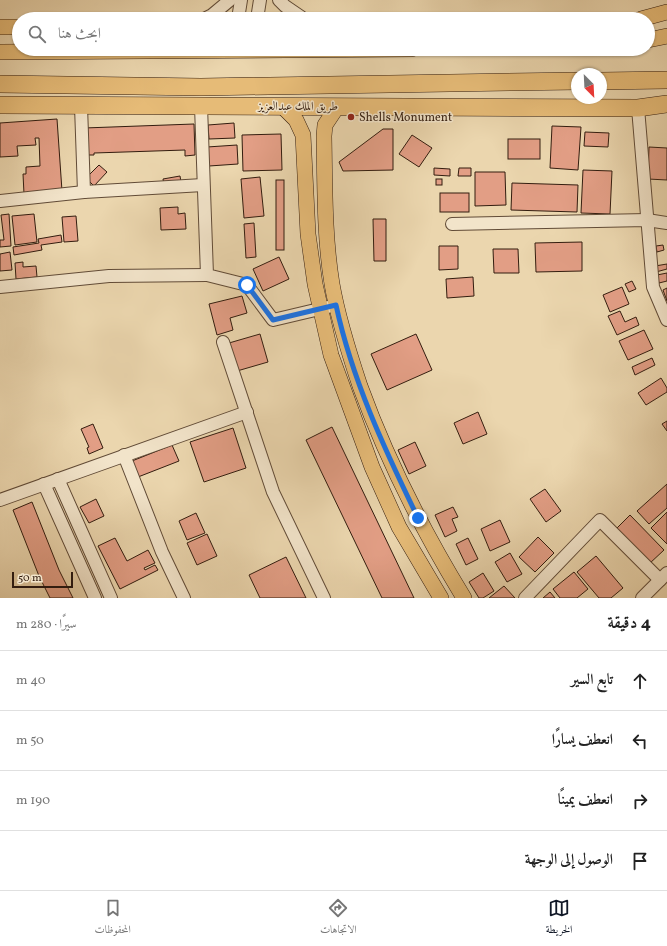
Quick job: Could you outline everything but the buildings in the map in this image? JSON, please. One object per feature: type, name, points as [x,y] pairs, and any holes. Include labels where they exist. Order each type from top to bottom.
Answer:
[{"type":"highway","points":[[607,81],[667,80]]},
{"type":"highway","name":"طريق الملك عبدالعزيز","points":[[0,84],[201,87],[571,81]]},
{"type":"highway","name":"طريق الملك عبدالعزيز","points":[[0,105],[638,108],[667,104]]},
{"type":"main road","points":[[655,15],[667,12]]},
{"type":"main road","points":[[0,27],[12,27]]},
{"type":"main road","points":[[655,39],[667,36]]},
{"type":"main road","points":[[0,52],[12,52]]},
{"type":"main road","points":[[282,106],[296,120],[303,135],[308,234],[320,309],[331,355],[372,467],[399,527],[441,598]]},
{"type":"main road","points":[[337,106],[325,125],[324,136],[327,232],[332,283],[347,348],[389,459],[418,518],[464,598]]},
{"type":"street","points":[[216,12],[230,0]]},
{"type":"street","points":[[239,12],[241,0]]},
{"type":"street","points":[[258,12],[260,0]]},
{"type":"street","points":[[279,0],[294,12]]},
{"type":"street","points":[[81,106],[84,192]]},
{"type":"street","points":[[202,106],[203,185],[207,275]]},
{"type":"street","points":[[638,108],[653,287],[667,320]]},
{"type":"street","points":[[0,201],[84,192],[203,185]]},
{"type":"street","points":[[452,224],[647,220],[667,222]]},
{"type":"street","points":[[0,286],[110,276],[207,275],[247,285],[273,320],[336,305]]},
{"type":"street","points":[[223,342],[273,492],[324,598]]},
{"type":"street","points":[[0,500],[247,412]]},
{"type":"street","points":[[124,455],[162,552],[184,598]]},
{"type":"street","points":[[58,479],[111,598]]},
{"type":"street","points":[[44,484],[95,598]]},
{"type":"street","points":[[526,598],[600,520],[664,577],[642,598]]},
{"type":"place","name":"Shells Monument","points":[[351,117]]},
{"type":"route","points":[[247,285],[273,320],[336,305],[347,348],[369,409],[389,459],[418,518]]}]
